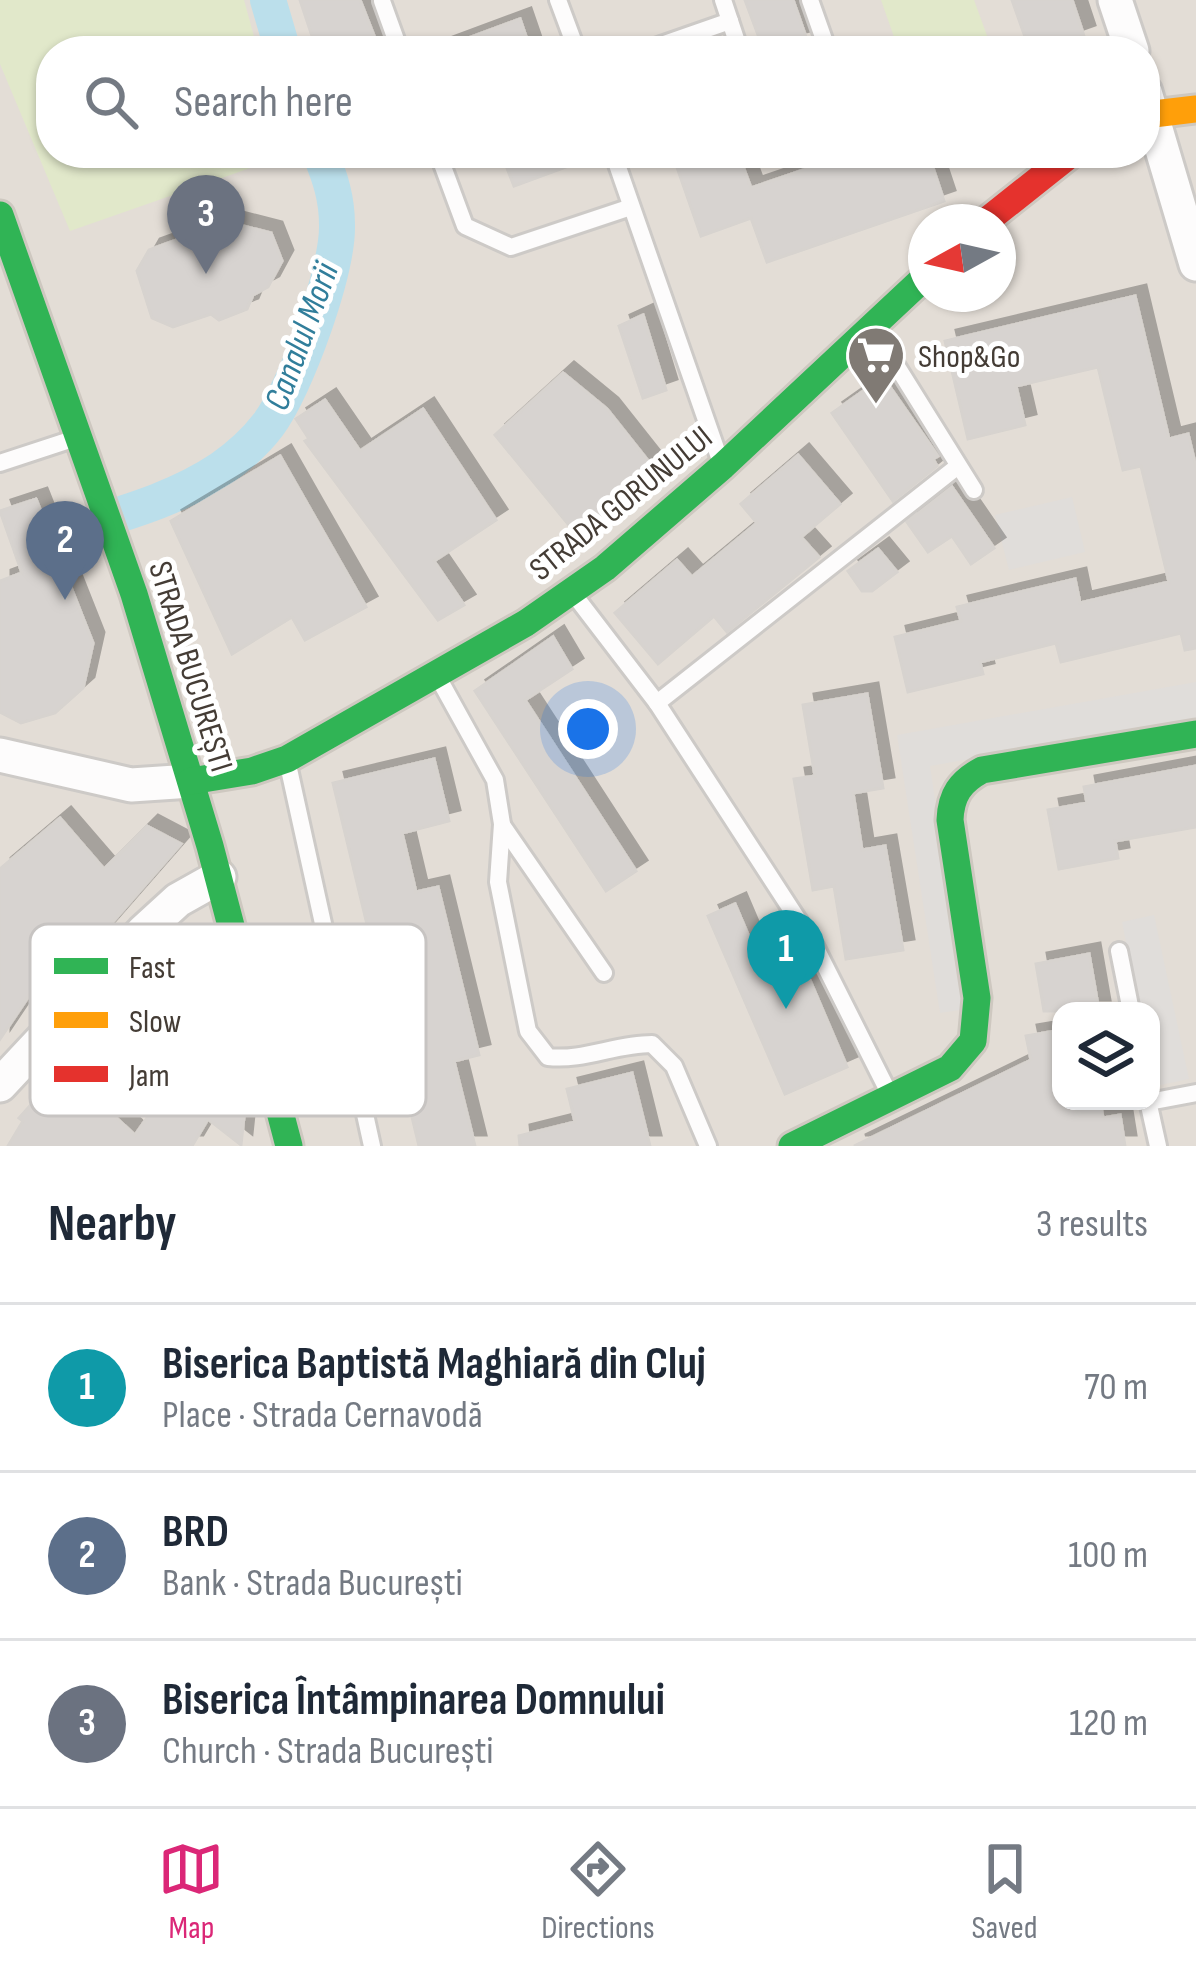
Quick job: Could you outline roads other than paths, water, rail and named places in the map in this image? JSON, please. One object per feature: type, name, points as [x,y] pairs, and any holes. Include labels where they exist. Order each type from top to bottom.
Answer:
[{"type":"street","points":[[1115,0],[1127,36]]},
{"type":"street","points":[[1160,107],[1196,109]]},
{"type":"street","points":[[1160,148],[1196,264]]},
{"type":"street","points":[[1008,204],[1053,168]]},
{"type":"street","name":"STRADA BUCUREȘTI","points":[[0,215],[96,480],[231,924]]},
{"type":"street","name":"STRADA GORUNULUI","points":[[190,781],[252,771],[287,759],[572,592],[723,466],[908,293]]},
{"type":"street","points":[[792,1146],[957,1063],[969,1049],[977,998],[950,820],[956,788],[966,777],[982,770],[1196,734]]},
{"type":"street","points":[[0,755],[130,784],[190,781]]},
{"type":"street","points":[[152,924],[178,900],[219,877]]},
{"type":"street","points":[[0,1084],[30,1052]]},
{"type":"street","name":"STRADA BUCUREȘTI","points":[[281,1116],[289,1146]]},
{"type":"lane","points":[[558,0],[571,36]]},
{"type":"lane","points":[[723,0],[735,36]]},
{"type":"lane","points":[[810,0],[823,36]]},
{"type":"lane","points":[[382,1],[395,36]]},
{"type":"lane","points":[[687,36],[730,21]]},
{"type":"lane","points":[[444,168],[465,226],[511,247],[632,207]]},
{"type":"lane","points":[[618,168],[723,466]]},
{"type":"lane","points":[[872,326],[974,490]]},
{"type":"lane","points":[[0,463],[80,436]]},
{"type":"lane","points":[[657,703],[958,466]]},
{"type":"lane","points":[[572,592],[657,703],[815,946],[891,1097]]},
{"type":"lane","points":[[435,673],[495,780],[502,824],[498,882],[528,1031],[548,1057],[573,1060],[628,1044],[652,1044],[674,1066],[708,1146]]},
{"type":"lane","points":[[287,759],[323,924]]},
{"type":"lane","points":[[502,824],[604,973]]},
{"type":"lane","points":[[1119,952],[1129,1002]]},
{"type":"lane","points":[[1160,1099],[1196,1093]]},
{"type":"lane","points":[[1151,1110],[1158,1146]]},
{"type":"lane","points":[[365,1116],[372,1146]]},
{"type":"waterway","name":"Canalul Morii","points":[[268,0],[279,36]]},
{"type":"waterway","name":"Canalul Morii","points":[[58,534],[183,491],[221,469],[268,425],[291,385],[331,270],[337,225],[326,168]]},
{"type":"place","name":"Biserica Întâmpinarea Domnului","points":[[206,274]]},
{"type":"place","name":"Shop&Go","points":[[876,406]]},
{"type":"place","name":"BRD","points":[[65,600]]},
{"type":"place","name":"Biserica Baptistă Maghiară din Cluj","points":[[786,1009]]}]
